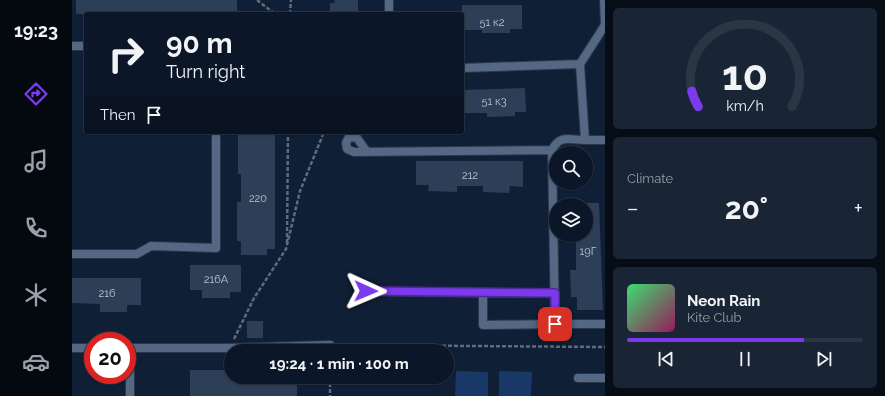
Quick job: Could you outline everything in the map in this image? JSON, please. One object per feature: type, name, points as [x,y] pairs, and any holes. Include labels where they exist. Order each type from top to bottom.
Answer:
[{"type":"lane","points":[[389,0],[389,12]]},
{"type":"lane","points":[[585,140],[580,64],[605,25],[604,0]]},
{"type":"lane","points":[[72,46],[84,46]]},
{"type":"lane","points":[[464,68],[580,64]]},
{"type":"lane","points":[[72,254],[137,254],[151,246],[216,248],[216,134]]},
{"type":"lane","points":[[554,146],[556,142],[561,139],[605,140]]},
{"type":"lane","points":[[367,152],[549,150]]},
{"type":"lane","points":[[553,190],[555,324]]},
{"type":"lane","points":[[366,291],[555,293]]},
{"type":"lane","points":[[483,292],[483,325],[605,324]]},
{"type":"lane","points":[[72,348],[84,348]]},
{"type":"lane","points":[[136,348],[224,348]]},
{"type":"lane","points":[[578,378],[605,378]]},
{"type":"lane","points":[[130,384],[130,396]]},
{"type":"path","points":[[257,0],[272,12]]},
{"type":"path","points":[[290,12],[291,0]]},
{"type":"path","points":[[286,249],[288,134]]},
{"type":"path","points":[[230,344],[254,298],[286,249],[300,191],[323,134]]},
{"type":"path","points":[[454,346],[605,347]]},
{"type":"path","points":[[330,384],[330,396]]},
{"type":"shaded area","points":[[456,371],[488,372],[488,396],[455,396]]},
{"type":"shaded area","points":[[499,371],[532,372],[531,396],[499,396]]},
{"type":"building","points":[[76,0],[237,0],[237,12],[84,12],[84,14],[76,14]]},
{"type":"building","points":[[334,0],[358,0],[358,12],[330,12],[330,3],[335,3]]},
{"type":"building","points":[[462,5],[522,5],[522,29],[510,29],[510,33],[482,33],[482,30],[464,30],[464,12],[462,12]]},
{"type":"building","points":[[525,88],[526,112],[515,112],[515,116],[487,117],[487,113],[464,113],[464,90]]},
{"type":"building","points":[[238,134],[275,134],[275,249],[267,249],[267,255],[241,255],[241,241],[237,241],[237,202],[241,202],[241,174],[238,174]]},
{"type":"building","points":[[416,161],[523,161],[523,187],[510,186],[509,193],[483,192],[483,186],[457,186],[457,192],[428,191],[429,185],[416,185]]},
{"type":"building","points":[[593,203],[599,203],[603,310],[577,310],[577,297],[571,297],[570,270],[576,270],[576,242],[593,242]]},
{"type":"building","points":[[190,265],[241,265],[241,292],[230,292],[230,298],[202,298],[202,290],[190,290]]},
{"type":"building","points":[[72,278],[141,278],[141,305],[127,305],[127,312],[100,312],[100,304],[72,303]]},
{"type":"building","points":[[247,321],[263,321],[263,338],[247,338]]},
{"type":"building","points":[[190,370],[224,370],[224,384],[297,384],[297,396],[190,396]]},
{"type":"route","points":[[366,291],[555,293],[555,324]]}]
